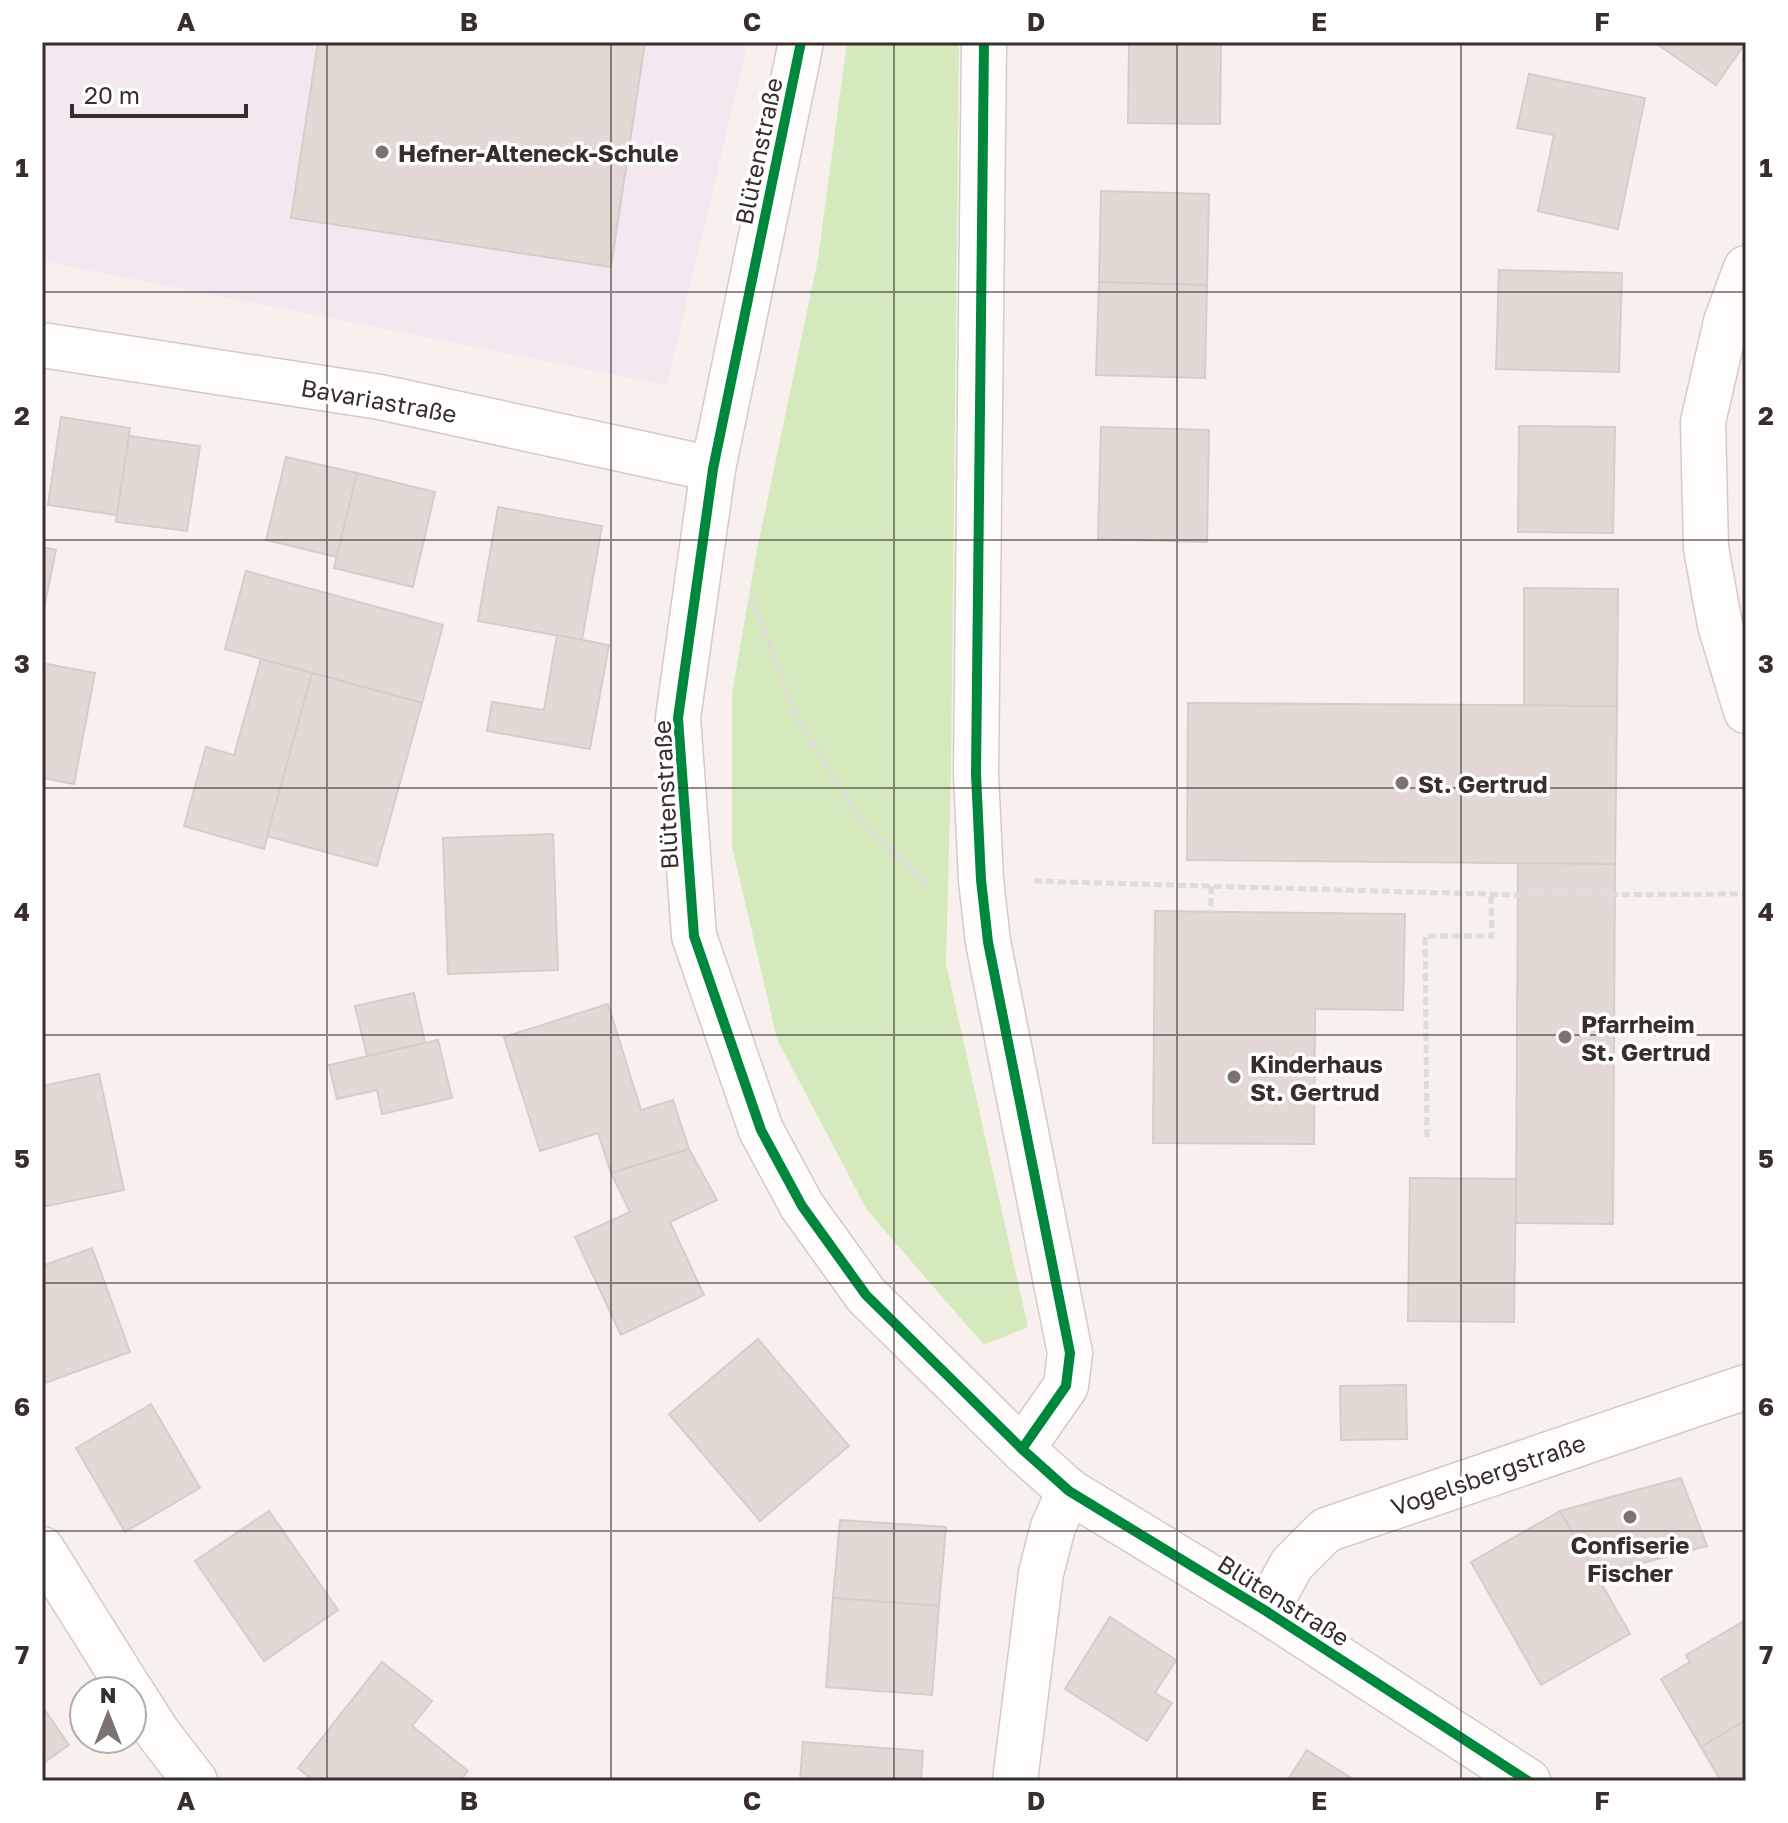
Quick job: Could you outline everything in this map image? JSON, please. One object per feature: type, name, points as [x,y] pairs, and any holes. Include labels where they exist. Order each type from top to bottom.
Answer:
[{"type":"street","name":"Blütenstraße","points":[[801,42],[713,469],[678,718],[694,936],[761,1130],[802,1206],[866,1295],[1022,1449],[1069,1491],[1266,1611],[1528,1781]]},
{"type":"street","points":[[984,42],[976,758],[981,880],[988,942],[1070,1353],[1066,1386],[1022,1449]]},
{"type":"street","points":[[1746,268],[1726,322],[1703,422],[1706,548],[1720,625],[1746,711]]},
{"type":"street","name":"Bavariastraße","points":[[42,345],[380,397],[713,469]]},
{"type":"street","name":"Vogelsbergstraße","points":[[1266,1611],[1292,1564],[1326,1530],[1746,1387]]},
{"type":"street","points":[[1015,1781],[1041,1573],[1053,1527],[1069,1491]]},
{"type":"street","points":[[42,1549],[121,1675]]},
{"type":"street","points":[[148,1717],[195,1781]]},
{"type":"path","points":[[749,592],[795,714],[852,809],[861,822],[930,888]]},
{"type":"path","points":[[981,880],[1491,894],[1746,894]]},
{"type":"path","points":[[1211,886],[1211,912]]},
{"type":"path","points":[[1427,1137],[1425,936],[1492,936],[1491,894]]},
{"type":"shaded area","name":"Hefner-Alteneck-Schule","points":[[42,42],[748,42],[667,385],[42,261]]},
{"type":"green space","points":[[847,42],[959,42],[946,964],[1028,1327],[984,1345],[867,1210],[777,1039],[732,846],[732,693],[757,550],[818,259]]},
{"type":"building","points":[[318,42],[645,42],[611,267],[291,218]]},
{"type":"building","points":[[1129,42],[1221,42],[1220,124],[1128,123]]},
{"type":"building","points":[[1654,42],[1746,42],[1716,85]]},
{"type":"building","points":[[1529,74],[1645,98],[1618,229],[1538,211],[1554,135],[1517,128]]},
{"type":"building","points":[[1101,191],[1209,194],[1207,285],[1099,282]]},
{"type":"building","points":[[1499,270],[1622,273],[1619,372],[1496,369]]},
{"type":"building","points":[[1099,282],[1207,285],[1205,378],[1096,375]]},
{"type":"building","points":[[61,417],[130,428],[117,515],[48,505]]},
{"type":"building","points":[[1519,426],[1615,427],[1613,533],[1518,532]]},
{"type":"building","points":[[1101,427],[1209,430],[1207,542],[1098,539]]},
{"type":"building","points":[[129,436],[200,446],[187,531],[116,522]]},
{"type":"building","points":[[286,457],[357,473],[337,557],[266,540]]},
{"type":"building","points":[[357,473],[435,492],[413,587],[334,568]]},
{"type":"building","points":[[498,507],[602,526],[582,640],[478,621]]},
{"type":"building","points":[[42,547],[56,550],[42,618]]},
{"type":"building","points":[[246,571],[443,625],[422,703],[225,649]]},
{"type":"building","points":[[1524,588],[1618,589],[1617,706],[1524,706]]},
{"type":"building","points":[[557,635],[609,645],[590,749],[487,731],[492,702],[544,710]]},
{"type":"building","points":[[261,659],[312,673],[264,849],[184,826],[206,747],[234,755]]},
{"type":"building","points":[[42,663],[95,673],[74,784],[42,778]]},
{"type":"building","points":[[312,673],[422,703],[377,866],[267,836]]},
{"type":"building","name":"St. Gertrud","points":[[1188,703],[1617,706],[1615,864],[1187,860]]},
{"type":"building","points":[[553,834],[558,970],[448,974],[443,838]]},
{"type":"building","name":"Pfarrheim St. Gertrud","points":[[1518,863],[1615,864],[1613,1224],[1516,1223]]},
{"type":"building","name":"Kinderhaus St. Gertrud","points":[[1155,911],[1405,914],[1403,1010],[1315,1009],[1314,1144],[1153,1143]]},
{"type":"building","points":[[414,993],[425,1043],[367,1056],[355,1006]]},
{"type":"building","points":[[608,1004],[641,1110],[673,1100],[689,1149],[611,1173],[598,1133],[540,1151],[504,1037]]},
{"type":"building","points":[[438,1040],[452,1098],[382,1114],[377,1090],[337,1099],[329,1065]]},
{"type":"building","points":[[99,1074],[124,1190],[42,1207],[42,1086]]},
{"type":"building","points":[[689,1149],[717,1200],[670,1222],[704,1295],[621,1335],[575,1237],[630,1212],[611,1173]]},
{"type":"building","points":[[1410,1178],[1516,1179],[1514,1322],[1408,1321]]},
{"type":"building","points":[[92,1248],[130,1352],[42,1384],[42,1266]]},
{"type":"building","points":[[758,1339],[849,1446],[760,1521],[669,1414]]},
{"type":"building","points":[[1406,1385],[1407,1439],[1341,1440],[1340,1386]]},
{"type":"building","points":[[151,1404],[200,1488],[125,1532],[76,1448]]},
{"type":"building","points":[[1681,1478],[1707,1546],[1596,1575],[1560,1511]]},
{"type":"building","points":[[269,1511],[338,1610],[264,1661],[195,1561]]},
{"type":"building","points":[[1560,1511],[1630,1634],[1541,1685],[1471,1562]]},
{"type":"building","points":[[840,1520],[946,1527],[939,1606],[833,1598]]},
{"type":"building","points":[[833,1598],[939,1606],[932,1695],[826,1687]]},
{"type":"building","points":[[1110,1617],[1176,1660],[1155,1693],[1172,1703],[1147,1741],[1065,1689]]},
{"type":"building","points":[[1744,1621],[1746,1720],[1701,1747],[1661,1679],[1690,1662],[1686,1655]]},
{"type":"building","points":[[382,1662],[432,1701],[412,1726],[468,1771],[460,1781],[314,1781],[298,1768]]},
{"type":"building","points":[[42,1706],[68,1746],[42,1764]]},
{"type":"building","points":[[1746,1720],[1746,1781],[1721,1781],[1701,1747]]},
{"type":"building","points":[[803,1742],[923,1751],[921,1781],[800,1781]]},
{"type":"building","points":[[1307,1750],[1356,1781],[1287,1781]]},
{"type":"cycle path","points":[[801,42],[713,469],[678,718],[694,936],[761,1130],[802,1206],[866,1295],[1022,1449],[1069,1491],[1266,1611],[1528,1781]]},
{"type":"cycle path","points":[[984,42],[976,774],[981,880],[988,942],[1070,1353],[1066,1386],[1022,1449]]},
{"type":"place","name":"Hefner-Alteneck-Schule","points":[[382,152]]},
{"type":"place","name":"St. Gertrud","points":[[1402,783]]},
{"type":"place","name":"Pfarrheim St. Gertrud","points":[[1565,1037]]},
{"type":"place","name":"Kinderhaus St. Gertrud","points":[[1234,1077]]},
{"type":"place","name":"Confiserie Fischer","points":[[1630,1517]]}]
